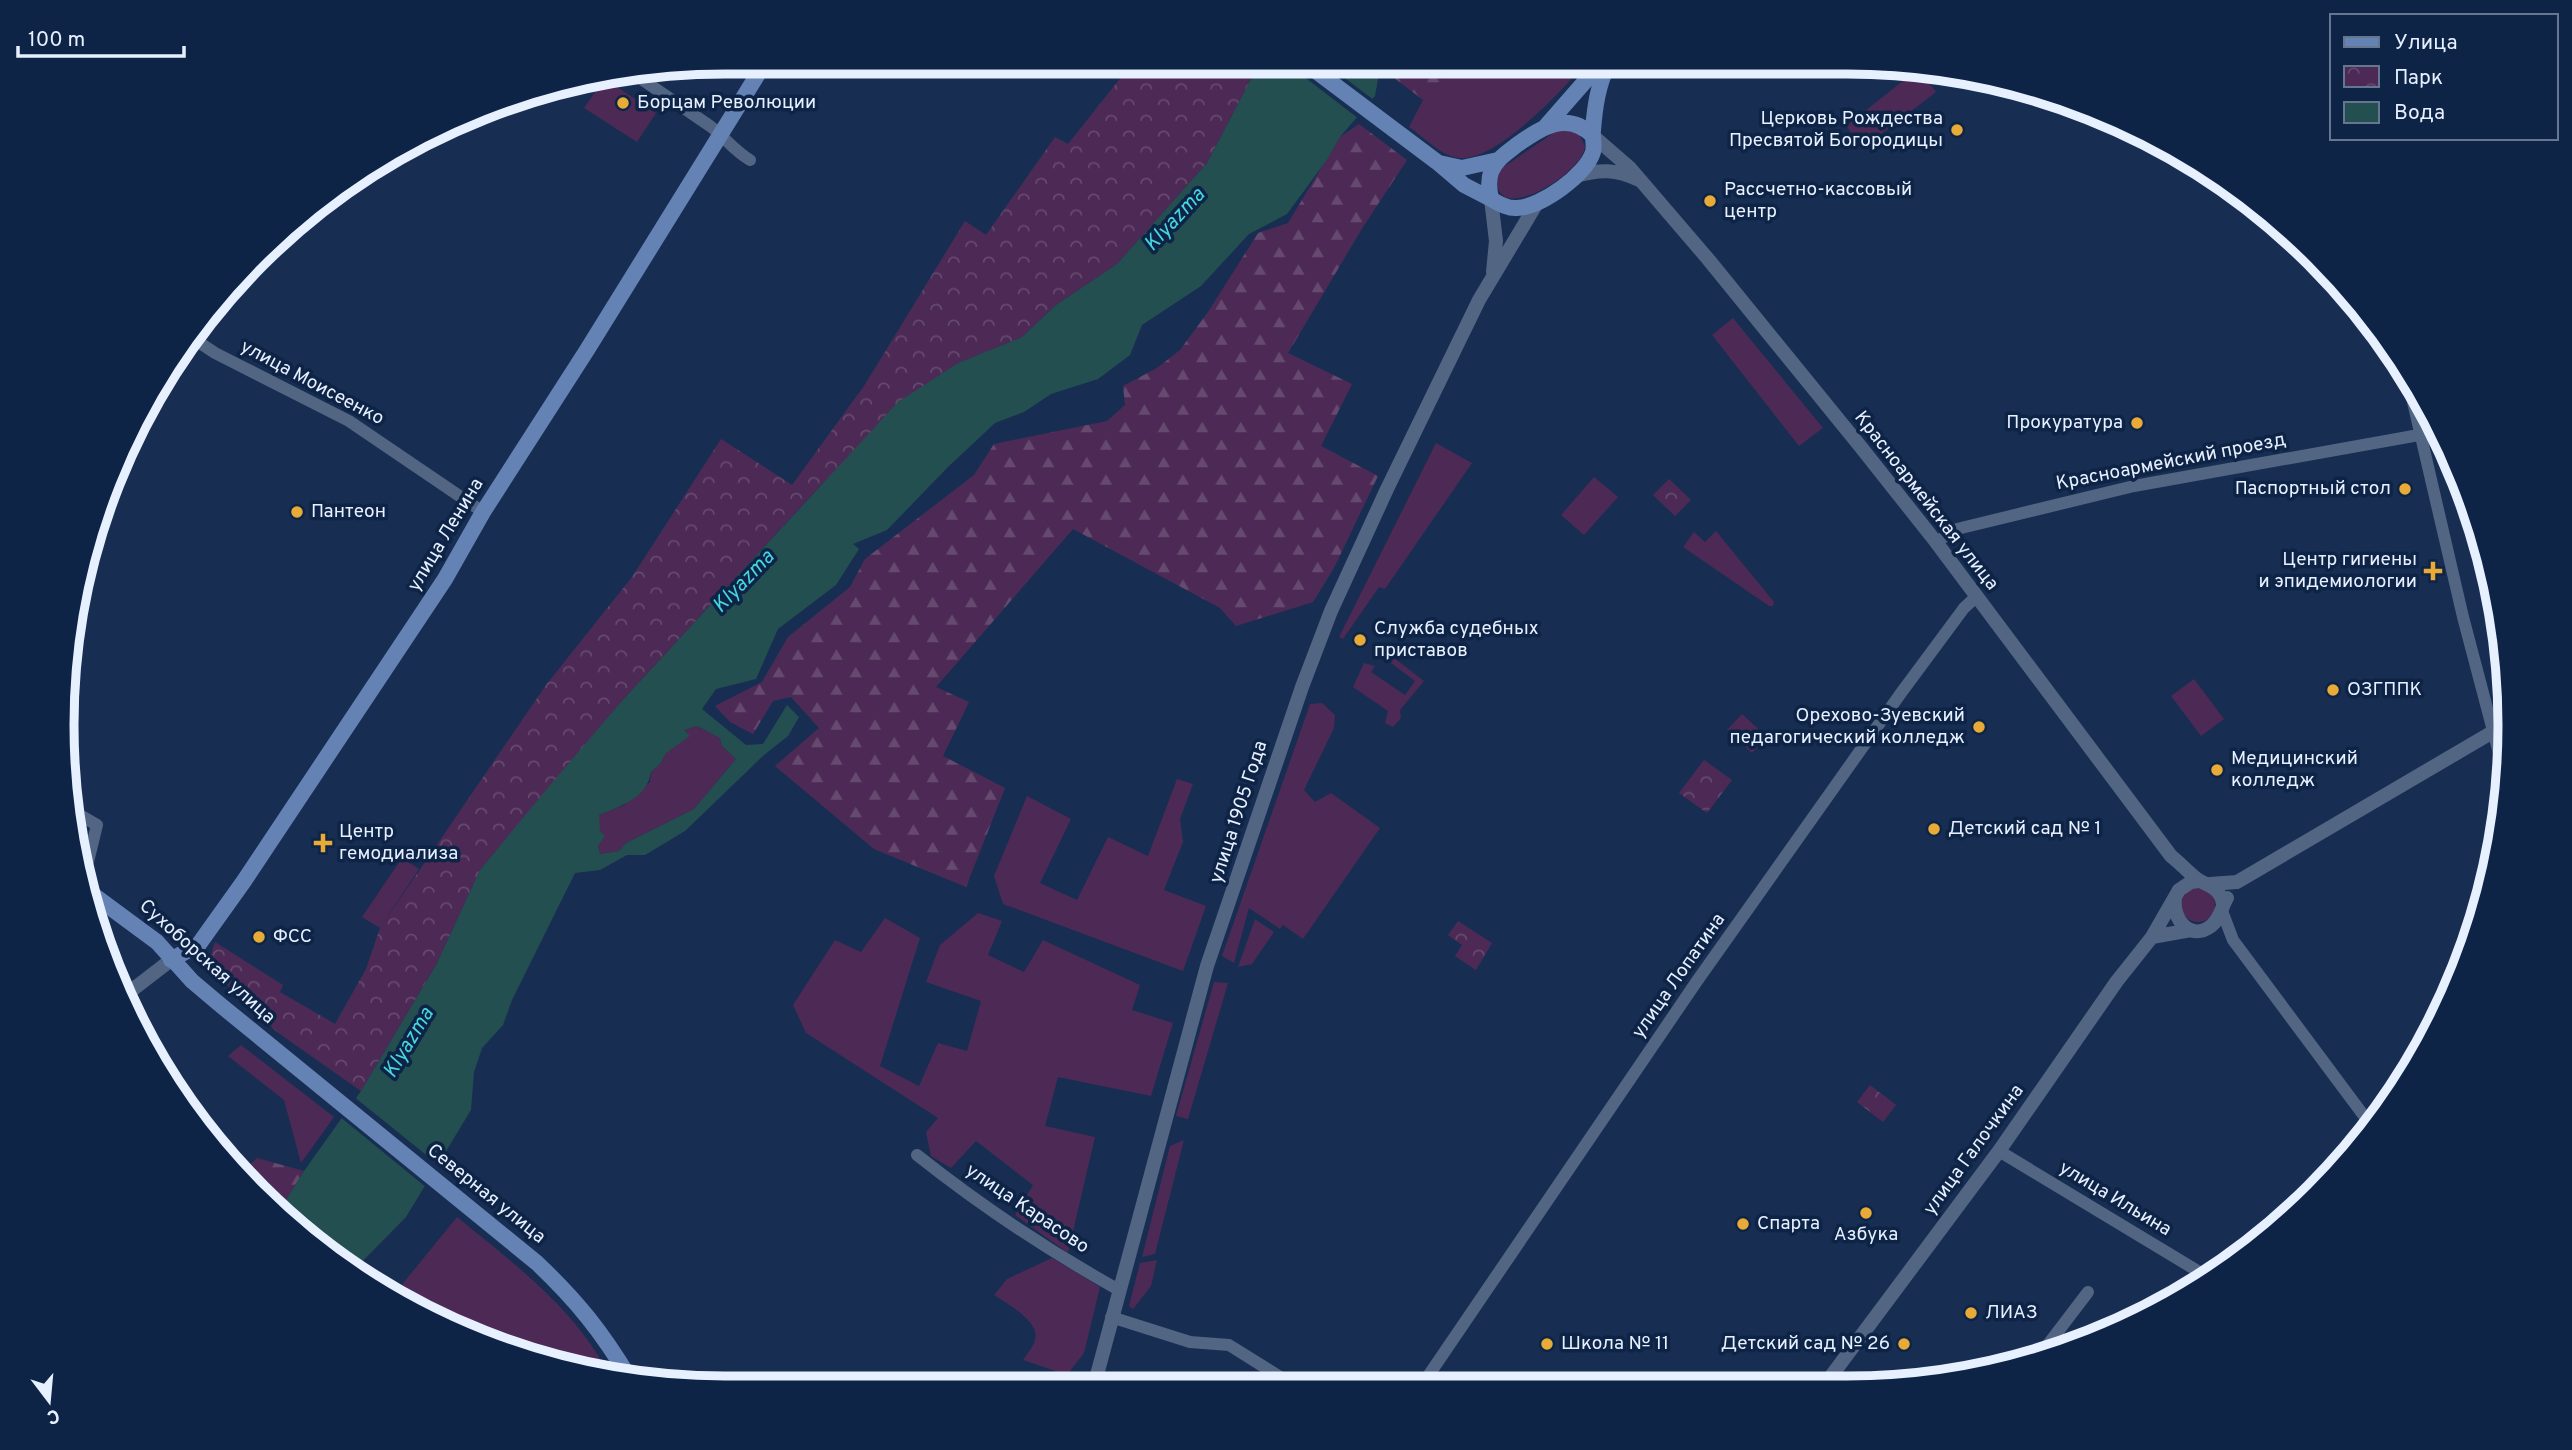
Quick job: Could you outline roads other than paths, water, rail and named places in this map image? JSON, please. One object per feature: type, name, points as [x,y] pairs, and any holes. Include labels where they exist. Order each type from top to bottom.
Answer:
[{"type":"main road","name":"улица Ленина","points":[[171,960],[199,944],[244,881],[445,579],[483,512],[758,74]]},
{"type":"main road","points":[[1320,74],[1464,185],[1503,206],[1517,208],[1537,202],[1576,176],[1588,163],[1593,151],[1592,135],[1599,83],[1603,74]]},
{"type":"main road","points":[[1437,162],[1462,168],[1498,160],[1546,126],[1592,74]]},
{"type":"main road","points":[[1546,126],[1558,122],[1574,123],[1592,135]]},
{"type":"main road","points":[[1491,200],[1489,180],[1498,160]]},
{"type":"main road","name":"Сухоборская улица","points":[[97,898],[157,942],[191,981],[292,1065]]},
{"type":"main road","name":"Северная улица","points":[[292,1065],[520,1248],[573,1297],[596,1324],[623,1368]]},
{"type":"street","points":[[641,79],[722,135],[732,149],[750,160]]},
{"type":"street","name":"Красноармейская улица","points":[[1592,135],[1621,158],[1708,259],[1936,542],[2171,856]]},
{"type":"street","points":[[1576,176],[1603,169],[1626,173],[1639,180]]},
{"type":"street","points":[[1491,200],[1496,240],[1493,277]]},
{"type":"street","name":"улица 1905 Года","points":[[1096,1376],[1208,966],[1302,687],[1353,563],[1493,277],[1537,202]]},
{"type":"street","name":"улица Моисеенко","points":[[198,342],[215,353],[349,421],[483,512]]},
{"type":"street","points":[[2412,401],[2497,751]]},
{"type":"street","name":"Красноармейский проезд","points":[[1936,542],[1957,528],[2134,485],[2419,435]]},
{"type":"street","name":"улица Лопатина","points":[[1428,1376],[1697,981],[1901,693],[1964,608],[1976,596]]},
{"type":"street","points":[[2177,894],[2191,882],[2237,882],[2498,729]]},
{"type":"street","points":[[80,815],[97,825],[88,861]]},
{"type":"street","points":[[2171,856],[2218,890],[2233,940],[2366,1119]]},
{"type":"street","points":[[2171,856],[2177,894],[2173,909],[2182,925],[2191,930]]},
{"type":"street","points":[[2207,928],[2220,917],[2237,882]]},
{"type":"street","name":"улица Галочкина","points":[[1831,1376],[1999,1151],[2152,937],[2177,894]]},
{"type":"street","points":[[2152,937],[2207,928],[2233,940]]},
{"type":"street","name":"улица Ленина","points":[[131,991],[171,960]]},
{"type":"street","name":"улица Ильина","points":[[1999,1151],[2200,1272]]},
{"type":"street","name":"улица Карасово","points":[[917,1155],[971,1196],[1045,1246],[1119,1290]]},
{"type":"street","points":[[2048,1344],[2088,1292]]},
{"type":"street","points":[[1111,1317],[1190,1342],[1229,1345],[1279,1376]]},
{"type":"water","name":"Klyazma","points":[[1254,74],[1379,74],[1375,96],[1340,137],[1287,214],[1249,234],[1201,286],[1142,325],[1130,355],[1098,379],[1051,394],[1024,412],[995,423],[887,530],[853,544],[859,549],[836,585],[778,629],[756,679],[716,689],[702,709],[746,745],[763,744],[787,705],[799,717],[788,736],[764,755],[685,831],[645,855],[627,855],[600,870],[575,873],[512,1000],[503,1025],[482,1048],[474,1072],[471,1110],[406,1217],[359,1264],[295,1215],[283,1204],[361,1091],[436,965],[480,870],[620,703],[898,402],[958,363],[1022,337],[1056,305],[1117,264],[1207,163]],"holes":[[[697,726],[720,738],[722,746],[736,759],[694,809],[626,843],[619,851],[600,854],[598,846],[605,836],[600,831],[599,815],[639,795],[649,781],[651,772],[660,764],[666,753],[690,736],[684,730]]]},
{"type":"place","name":"Борцам Революции","points":[[623,103]]},
{"type":"place","name":"Церковь Рождества Пресвятой Богородицы","points":[[1957,130]]},
{"type":"place","name":"Рассчетно-кассовый центр","points":[[1710,201]]},
{"type":"place","name":"Прокуратура","points":[[2137,423]]},
{"type":"place","name":"Паспортный стол","points":[[2405,489]]},
{"type":"place","name":"Пантеон","points":[[297,512]]},
{"type":"place","name":"Центр гигиены и эпидемиологии","points":[[2433,571]]},
{"type":"place","name":"Служба судебных приставов","points":[[1360,640]]},
{"type":"place","name":"ОЗГППК","points":[[2333,690]]},
{"type":"place","name":"Орехово-Зуевский педагогический колледж","points":[[1979,727]]},
{"type":"place","name":"Медицинский колледж","points":[[2217,770]]},
{"type":"place","name":"Детский сад № 1","points":[[1934,829]]},
{"type":"place","name":"Центр гемодиализа","points":[[323,843]]},
{"type":"place","name":"ФСС","points":[[259,937]]},
{"type":"place","name":"Азбука","points":[[1866,1213]]},
{"type":"place","name":"Спарта","points":[[1743,1224]]},
{"type":"place","name":"ЛИАЗ","points":[[1971,1313]]},
{"type":"place","name":"Школа № 11","points":[[1547,1344]]},
{"type":"place","name":"Детский сад № 26","points":[[1904,1344]]}]
